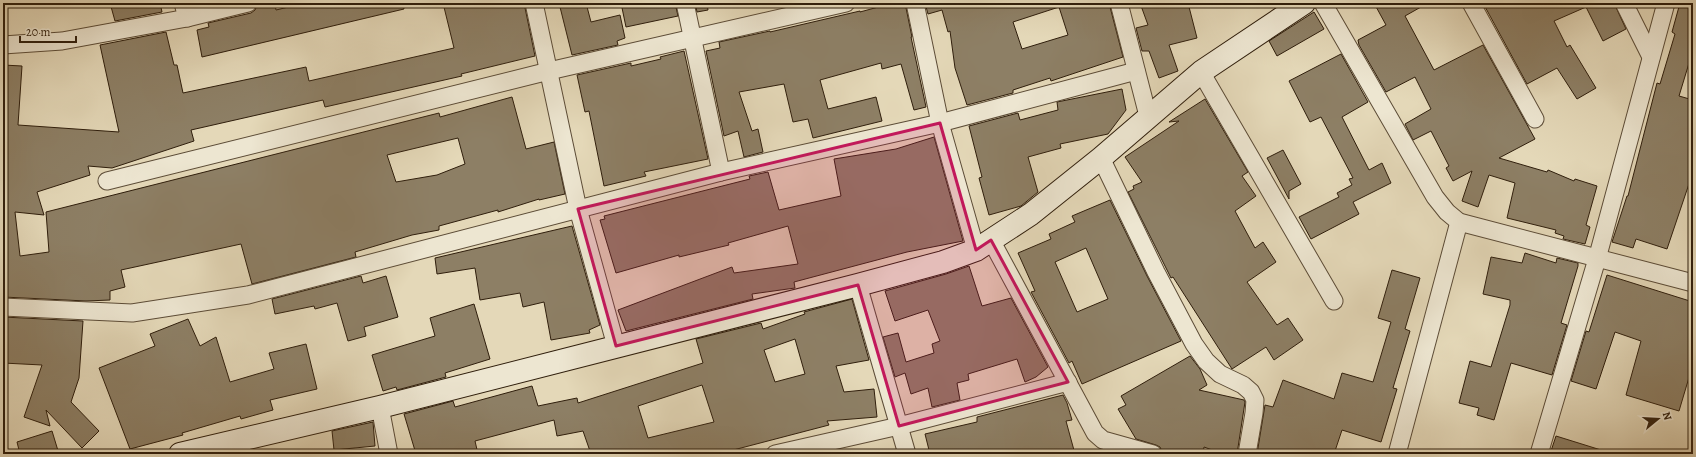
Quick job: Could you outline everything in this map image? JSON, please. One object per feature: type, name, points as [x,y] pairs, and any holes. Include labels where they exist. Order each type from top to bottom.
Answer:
[{"type":"street","points":[[3,45],[62,41],[185,10],[248,3]]},
{"type":"street","points":[[534,3],[578,209],[616,346]]},
{"type":"street","points":[[685,3],[721,172]]},
{"type":"street","points":[[107,181],[549,72],[846,3]]},
{"type":"street","points":[[915,3],[940,123],[983,245],[1068,382],[1099,438],[1112,448],[1153,454]]},
{"type":"street","points":[[1119,3],[1148,116]]},
{"type":"street","points":[[180,454],[380,407],[943,262],[983,245],[1031,214],[1101,158],[1201,72],[1304,3]]},
{"type":"street","points":[[1323,3],[1435,197],[1446,212],[1459,222],[1693,284]]},
{"type":"street","points":[[1471,3],[1535,119]]},
{"type":"street","points":[[1624,3],[1651,57]]},
{"type":"street","points":[[1539,454],[1597,259],[1666,3]]},
{"type":"street","points":[[3,306],[132,312],[248,295],[721,172],[940,123],[1136,71]]},
{"type":"street","points":[[1201,72],[1334,301]]},
{"type":"street","points":[[1101,158],[1156,272],[1194,344],[1206,361],[1220,374],[1243,385],[1251,392],[1254,400],[1254,412],[1247,454]]},
{"type":"street","points":[[1397,454],[1459,222]]},
{"type":"street","points":[[858,285],[908,454]]},
{"type":"street","points":[[775,454],[899,426],[1068,382]]},
{"type":"street","points":[[380,407],[389,454]]},
{"type":"highlighted area","points":[[940,123],[976,250],[991,240],[1068,382],[899,426],[858,285],[616,346],[578,209]]},
{"type":"building","points":[[110,3],[160,3],[162,12],[115,21]]},
{"type":"building","points":[[258,3],[275,3],[276,10],[305,3],[403,3],[404,9],[202,57],[197,30],[209,27],[208,23],[251,13],[255,10]]},
{"type":"building","points":[[443,3],[524,3],[535,56],[461,74],[462,76],[325,107],[323,100],[191,130],[194,141],[112,168],[88,166],[90,175],[37,192],[44,215],[15,212],[20,256],[49,252],[46,212],[439,113],[440,117],[512,97],[526,149],[554,142],[565,194],[539,199],[498,212],[498,210],[439,226],[439,230],[412,235],[355,252],[356,257],[252,284],[241,244],[121,270],[125,287],[110,291],[110,300],[86,301],[3,297],[3,65],[22,66],[18,125],[119,132],[100,45],[166,32],[174,65],[177,65],[183,93],[306,67],[309,81],[454,48]],"holes":[[[458,138],[465,164],[437,175],[396,182],[387,155]]]},
{"type":"building","points":[[559,3],[586,3],[591,22],[620,15],[625,38],[617,41],[618,45],[572,55]]},
{"type":"building","points":[[621,3],[675,3],[678,16],[626,27]]},
{"type":"building","points":[[695,3],[707,3],[708,10],[697,12]]},
{"type":"building","points":[[893,3],[905,3],[926,107],[914,110],[901,64],[882,69],[881,63],[820,80],[828,109],[876,97],[882,121],[813,138],[808,119],[793,122],[784,84],[739,92],[752,131],[758,129],[763,152],[744,157],[738,131],[724,136],[706,51],[720,48],[719,42],[860,12]]},
{"type":"building","points":[[925,3],[1109,3],[1123,57],[1051,81],[1050,78],[1013,90],[1013,93],[967,105],[955,68],[950,31],[948,32],[942,10],[928,14]],"holes":[[[1059,7],[1068,35],[1022,49],[1013,22]]]},
{"type":"building","points":[[1140,3],[1188,3],[1197,38],[1169,45],[1178,71],[1159,78],[1149,51],[1142,51],[1136,28],[1148,25]]},
{"type":"building","points":[[1374,3],[1428,3],[1405,16],[1434,70],[1483,45],[1535,139],[1499,158],[1547,172],[1548,170],[1574,181],[1575,179],[1597,186],[1586,225],[1590,227],[1585,244],[1563,239],[1564,236],[1555,233],[1556,230],[1507,218],[1515,183],[1489,175],[1478,207],[1462,201],[1472,171],[1453,181],[1446,168],[1449,166],[1431,131],[1413,140],[1405,124],[1431,109],[1415,77],[1386,92],[1359,45],[1358,40],[1386,25]]},
{"type":"building","points":[[1483,3],[1614,3],[1626,29],[1603,41],[1586,7],[1554,21],[1567,47],[1570,45],[1596,88],[1577,99],[1557,68],[1527,84]]},
{"type":"building","points":[[1680,3],[1693,3],[1693,50],[1679,96],[1693,100],[1693,172],[1667,249],[1636,239],[1633,248],[1612,242],[1628,196],[1657,83],[1660,84],[1675,34],[1672,32]]},
{"type":"building","points":[[1314,12],[1324,29],[1277,56],[1269,41]]},
{"type":"building","points":[[684,51],[708,159],[644,172],[646,176],[604,186],[589,111],[585,112],[577,75],[631,63],[631,66],[661,59],[660,57]]},
{"type":"building","points":[[1341,54],[1368,102],[1342,117],[1369,170],[1382,163],[1391,183],[1353,202],[1359,214],[1311,239],[1299,217],[1339,197],[1337,193],[1352,185],[1349,179],[1353,178],[1321,117],[1310,122],[1289,81]]},
{"type":"building","points":[[1122,89],[1126,110],[1108,134],[1060,144],[1061,148],[1028,157],[1038,192],[1021,206],[989,215],[979,178],[982,177],[969,126],[1018,113],[1020,120],[1058,110],[1057,102]]},
{"type":"building","points":[[1205,99],[1248,172],[1242,176],[1256,196],[1235,211],[1255,248],[1263,242],[1276,262],[1247,282],[1277,325],[1288,318],[1303,340],[1274,360],[1266,347],[1232,369],[1173,277],[1171,278],[1128,192],[1134,189],[1133,186],[1142,182],[1125,157],[1179,121],[1169,122]]},
{"type":"building","points":[[934,137],[963,241],[907,252],[794,282],[795,288],[752,294],[753,299],[626,331],[618,310],[732,267],[734,273],[798,264],[788,226],[728,243],[729,245],[679,257],[679,255],[616,273],[600,220],[605,219],[604,216],[750,179],[749,176],[768,172],[779,210],[841,196],[834,159],[896,149]]},
{"type":"building","points":[[1283,150],[1301,184],[1289,191],[1289,199],[1267,158]]},
{"type":"building","points":[[1110,200],[1181,341],[1082,384],[1072,361],[1069,363],[1031,292],[1035,291],[1018,253],[1051,239],[1049,234],[1075,222],[1072,216]],"holes":[[[1086,248],[1108,299],[1077,312],[1055,262]]]},
{"type":"building","points":[[572,226],[600,325],[589,330],[590,333],[551,340],[544,302],[523,307],[520,293],[480,300],[475,268],[437,274],[435,258]]},
{"type":"building","points":[[1525,253],[1556,263],[1557,258],[1578,263],[1578,266],[1561,323],[1567,325],[1552,375],[1511,363],[1494,420],[1477,415],[1479,408],[1459,403],[1470,361],[1491,367],[1510,305],[1510,300],[1483,294],[1491,257],[1522,263]]},
{"type":"building","points":[[969,266],[982,306],[1011,298],[1048,367],[1036,377],[1025,382],[1017,359],[968,374],[969,380],[957,383],[960,400],[932,407],[928,388],[911,394],[905,373],[895,377],[883,337],[898,333],[906,362],[934,353],[932,344],[940,341],[928,310],[895,321],[885,291]]},
{"type":"building","points":[[1392,270],[1420,278],[1405,329],[1410,331],[1393,388],[1397,389],[1381,442],[1342,430],[1334,454],[1257,454],[1265,405],[1273,407],[1283,380],[1334,399],[1342,373],[1373,382],[1391,322],[1378,318]]},
{"type":"building","points":[[1607,275],[1693,302],[1693,364],[1679,411],[1626,395],[1641,341],[1615,332],[1596,389],[1571,381],[1586,331],[1589,332]]},
{"type":"building","points":[[361,276],[363,283],[386,276],[398,317],[364,327],[366,336],[348,341],[337,303],[315,309],[314,306],[275,314],[272,299]]},
{"type":"building","points":[[852,299],[869,360],[836,366],[844,392],[874,389],[877,417],[827,421],[829,425],[718,454],[591,454],[583,431],[557,436],[554,420],[475,441],[478,454],[416,454],[404,414],[453,401],[455,407],[532,386],[538,406],[577,398],[578,403],[703,363],[696,339],[761,323],[763,329],[805,314],[804,312]],"holes":[[[795,339],[805,374],[775,382],[764,350]],[[702,385],[714,422],[648,438],[638,406]]]},
{"type":"building","points":[[474,304],[490,359],[445,373],[446,377],[397,390],[396,387],[383,391],[372,355],[435,336],[430,318]]},
{"type":"building","points":[[3,317],[83,321],[79,378],[71,402],[99,431],[82,448],[46,410],[50,426],[24,417],[42,365],[3,363]]},
{"type":"building","points":[[188,319],[200,346],[216,337],[230,382],[274,369],[269,353],[306,344],[317,389],[270,400],[273,410],[241,419],[240,416],[182,433],[183,435],[130,449],[99,368],[155,346],[150,334]]},
{"type":"building","points":[[1190,356],[1200,369],[1207,385],[1199,390],[1244,400],[1245,402],[1237,454],[1223,454],[1204,447],[1203,454],[1163,454],[1160,447],[1136,439],[1118,409],[1126,405],[1121,396]]},
{"type":"building","points":[[1063,395],[1072,420],[1066,421],[1075,454],[930,454],[925,434],[977,422],[977,417]]},
{"type":"building","points":[[373,422],[375,446],[334,450],[332,431]]},
{"type":"building","points":[[52,431],[59,454],[20,454],[17,442]]},
{"type":"building","points":[[1556,436],[1601,450],[1600,454],[1550,454]]}]
